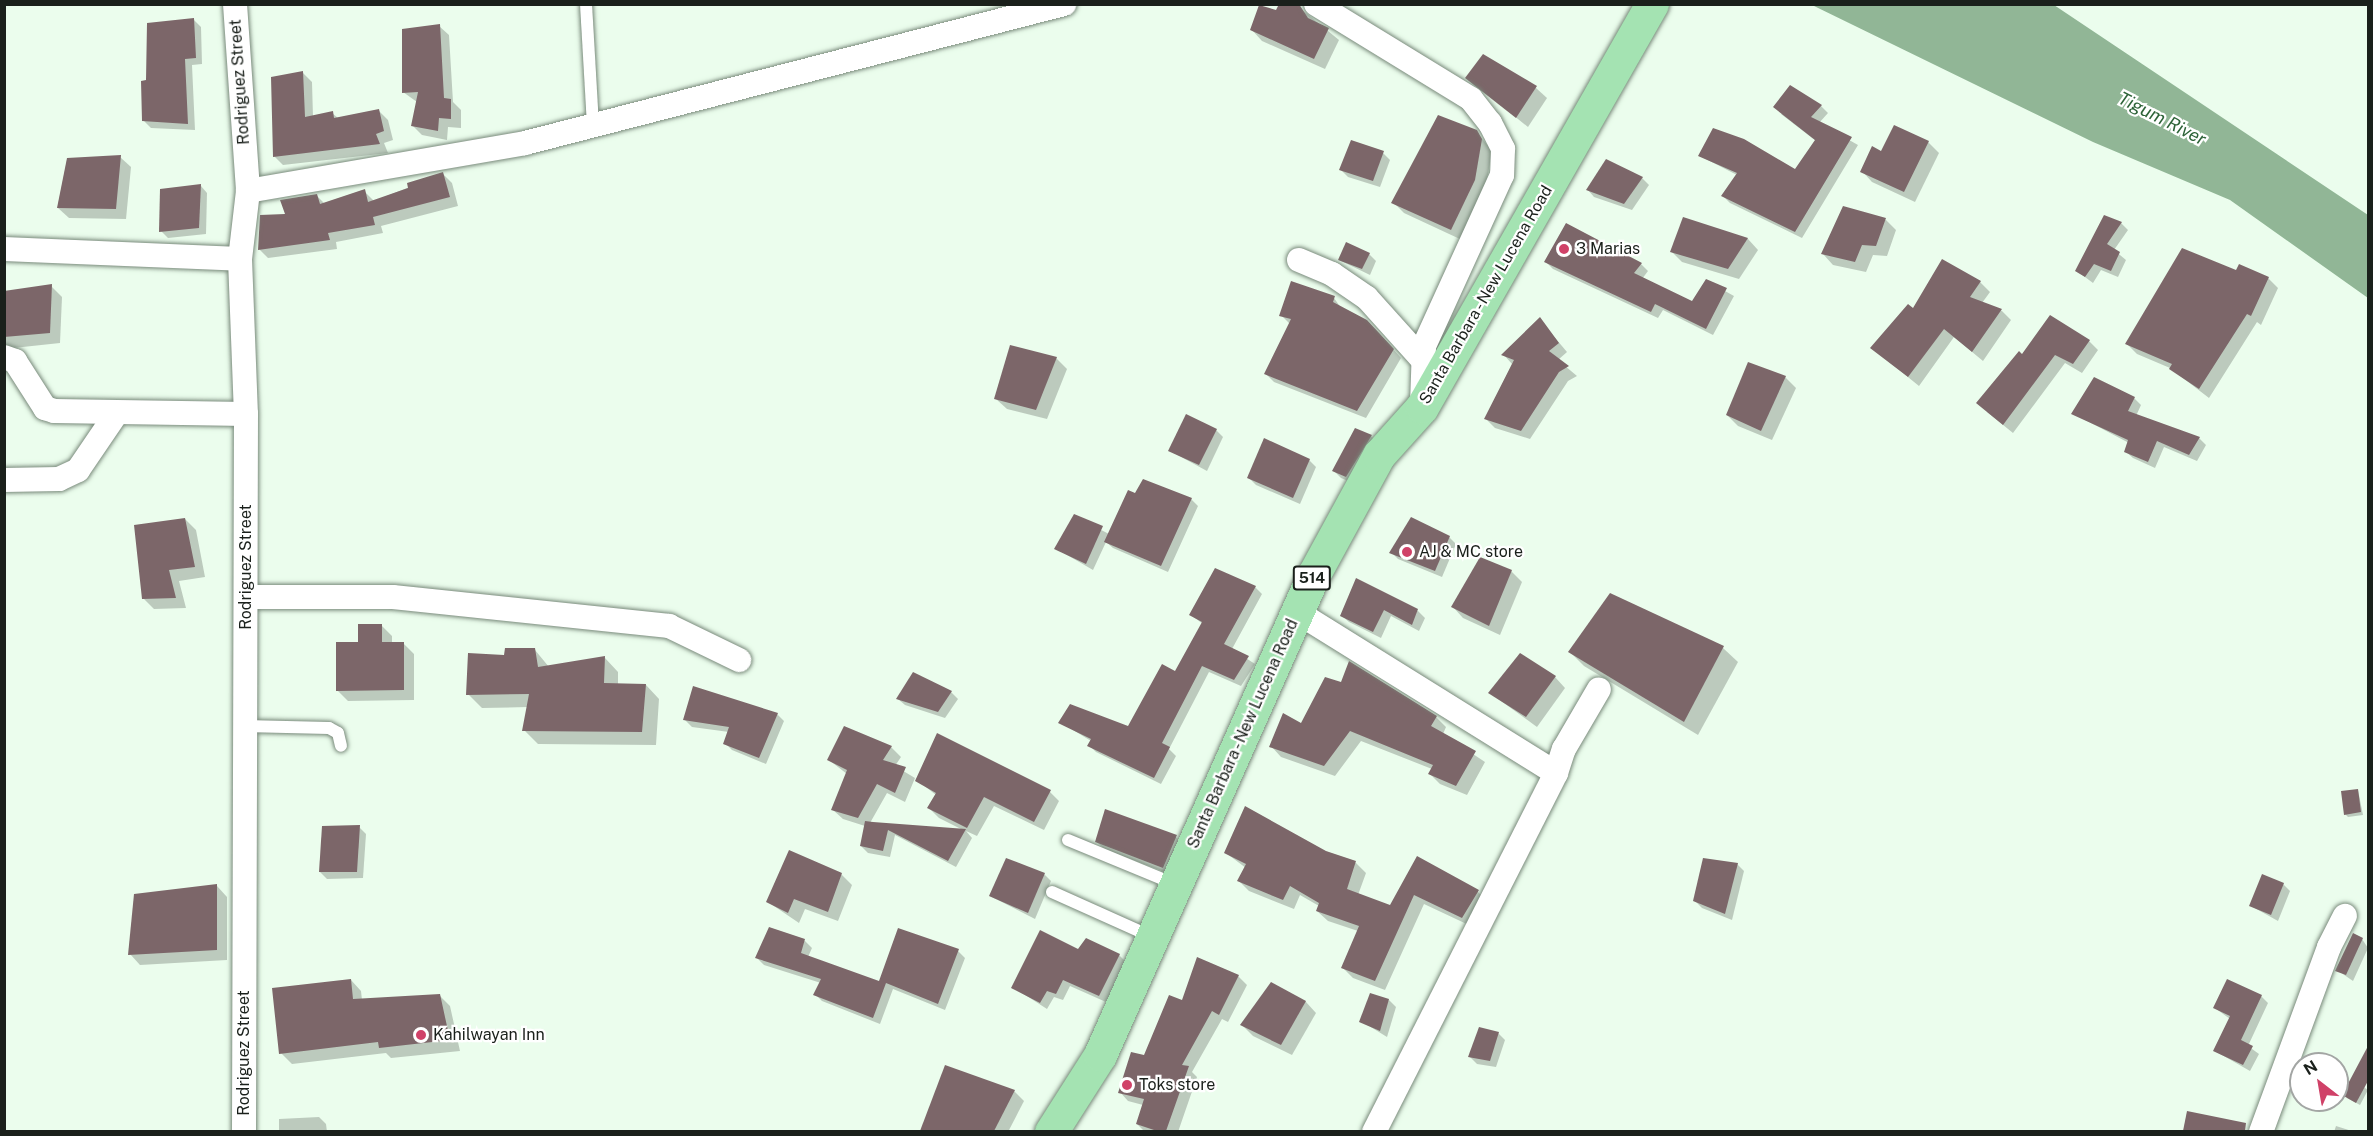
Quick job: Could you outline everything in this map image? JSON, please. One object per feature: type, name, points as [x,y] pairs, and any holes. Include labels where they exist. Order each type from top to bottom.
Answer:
[{"type":"main road","name":"Santa Barbara - New Lucena Road","points":[[1051,1131],[1100,1055],[1297,612],[1379,455],[1422,407],[1652,4]]},
{"type":"street","name":"Rodriguez Street","points":[[235,4],[248,191],[240,259],[246,414],[244,1131]]},
{"type":"street","points":[[248,191],[525,143],[1064,4]]},
{"type":"street","points":[[1316,4],[1471,99],[1490,123],[1503,149],[1502,175],[1424,346],[1422,407]]},
{"type":"street","points":[[4,249],[240,259]]},
{"type":"street","points":[[1299,260],[1332,274],[1367,298],[1422,359]]},
{"type":"street","points":[[4,357],[15,362],[45,408],[116,414],[246,414]]},
{"type":"street","points":[[4,480],[59,478],[78,470],[116,414]]},
{"type":"street","points":[[246,597],[393,597],[669,626],[739,660]]},
{"type":"street","points":[[1297,612],[1556,773]]},
{"type":"street","points":[[1374,1131],[1556,773],[1564,749],[1599,689]]},
{"type":"street","points":[[2261,1131],[2329,947],[2345,916]]},
{"type":"lane","points":[[586,4],[593,126]]},
{"type":"lane","points":[[244,726],[329,728],[338,733],[341,746]]},
{"type":"lane","points":[[1068,840],[1176,885]]},
{"type":"lane","points":[[1052,892],[1153,938]]},
{"type":"water","name":"Tigum River","points":[[1812,5],[2054,5],[2368,215],[2368,298],[2230,200],[2093,142]]},
{"type":"building","points":[[1279,4],[1299,4],[1308,18],[1329,28],[1314,59],[1250,30],[1259,5],[1276,10]]},
{"type":"building","points":[[194,18],[196,58],[185,59],[188,124],[142,121],[141,81],[146,80],[147,23]]},
{"type":"building","points":[[440,24],[444,98],[451,99],[451,119],[439,118],[438,131],[411,126],[418,92],[402,93],[402,29]]},
{"type":"building","points":[[1483,54],[1537,86],[1516,118],[1465,78]]},
{"type":"building","points":[[303,71],[305,117],[333,111],[334,118],[379,109],[384,131],[376,134],[380,144],[273,157],[271,77]]},
{"type":"building","points":[[1790,85],[1822,105],[1811,117],[1852,137],[1795,232],[1721,196],[1737,173],[1698,156],[1713,128],[1744,139],[1795,169],[1815,140],[1773,107]]},
{"type":"building","points":[[1438,115],[1477,130],[1482,139],[1475,180],[1451,230],[1391,203]]},
{"type":"building","points":[[1894,125],[1929,141],[1904,192],[1860,172],[1872,146],[1881,151]]},
{"type":"building","points":[[1351,140],[1384,151],[1373,181],[1339,170]]},
{"type":"building","points":[[121,155],[116,209],[57,208],[67,158]]},
{"type":"building","points":[[1606,159],[1643,177],[1624,204],[1586,190]]},
{"type":"building","points":[[443,172],[450,197],[373,217],[375,225],[328,233],[330,240],[258,250],[260,215],[285,214],[280,200],[317,194],[320,204],[365,189],[368,202],[408,188],[407,183]]},
{"type":"building","points":[[201,184],[199,228],[159,232],[160,189]]},
{"type":"building","points":[[1843,206],[1886,218],[1876,246],[1862,245],[1855,262],[1821,254]]},
{"type":"building","points":[[2104,215],[2122,222],[2107,244],[2120,252],[2111,271],[2094,264],[2085,277],[2075,271]]},
{"type":"building","points":[[1683,217],[1748,238],[1728,269],[1670,252]]},
{"type":"building","points":[[1566,223],[1642,263],[1634,273],[1692,301],[1706,279],[1727,288],[1706,329],[1655,304],[1651,312],[1544,262]]},
{"type":"building","points":[[1346,242],[1370,253],[1362,269],[1338,260]]},
{"type":"building","points":[[2182,248],[2236,270],[2239,264],[2269,277],[2251,316],[2247,314],[2199,389],[2169,369],[2172,364],[2125,344]]},
{"type":"building","points":[[1942,259],[1981,281],[1970,297],[2002,309],[1972,352],[1944,329],[1908,377],[1870,348],[1908,304],[1913,308]]},
{"type":"building","points":[[1291,281],[1335,296],[1333,302],[1367,320],[1394,349],[1357,411],[1264,374],[1291,319],[1279,316]]},
{"type":"building","points":[[52,284],[50,333],[4,337],[4,291]]},
{"type":"building","points":[[2050,315],[2090,340],[2073,364],[2055,355],[2003,425],[1976,403],[2019,351],[2022,354]]},
{"type":"building","points":[[1540,317],[1559,343],[1549,351],[1569,366],[1559,372],[1521,431],[1484,419],[1514,360],[1501,355]]},
{"type":"building","points":[[1010,345],[1057,357],[1036,410],[994,399]]},
{"type":"building","points":[[1748,362],[1786,376],[1761,431],[1726,415]]},
{"type":"building","points":[[2094,377],[2135,397],[2128,411],[2200,437],[2189,455],[2157,441],[2148,462],[2124,452],[2128,440],[2071,414]]},
{"type":"building","points":[[1186,414],[1217,429],[1199,465],[1168,451]]},
{"type":"building","points":[[1355,428],[1372,435],[1346,477],[1332,471]]},
{"type":"building","points":[[1264,438],[1310,459],[1293,498],[1247,478]]},
{"type":"building","points":[[1143,479],[1192,498],[1161,566],[1104,542],[1128,490],[1135,493]]},
{"type":"building","points":[[1074,514],[1103,526],[1086,564],[1054,549]]},
{"type":"building","points":[[1411,517],[1450,536],[1435,571],[1389,553]]},
{"type":"building","points":[[185,518],[195,567],[169,570],[176,598],[142,599],[134,525]]},
{"type":"building","points":[[1480,557],[1512,570],[1489,626],[1451,607]]},
{"type":"building","points":[[1215,568],[1256,586],[1224,644],[1249,656],[1234,680],[1202,666],[1162,743],[1170,747],[1154,778],[1087,746],[1091,739],[1058,723],[1070,704],[1128,726],[1162,664],[1175,671],[1202,622],[1189,615]]},
{"type":"building","points":[[1356,578],[1418,609],[1412,625],[1384,610],[1373,632],[1340,616]]},
{"type":"building","points":[[1610,593],[1724,646],[1684,722],[1568,652]]},
{"type":"building","points":[[358,624],[382,624],[382,642],[404,642],[404,690],[336,691],[336,642],[358,642]]},
{"type":"building","points":[[505,648],[535,648],[538,667],[605,656],[604,683],[646,684],[642,732],[522,731],[529,694],[466,695],[468,653],[504,655]]},
{"type":"building","points":[[1520,653],[1556,676],[1526,717],[1488,693]]},
{"type":"building","points":[[1349,661],[1437,716],[1431,726],[1476,751],[1456,786],[1428,774],[1433,765],[1350,731],[1324,766],[1269,747],[1283,713],[1301,723],[1325,677],[1341,682]]},
{"type":"building","points":[[913,672],[952,691],[938,712],[896,699]]},
{"type":"building","points":[[693,686],[778,713],[759,758],[723,744],[729,727],[683,720]]},
{"type":"building","points":[[844,726],[892,746],[883,760],[906,767],[895,793],[877,784],[858,818],[831,810],[847,770],[827,760]]},
{"type":"building","points":[[937,733],[1051,790],[1034,822],[984,797],[967,828],[927,808],[936,793],[915,781]]},
{"type":"building","points":[[2358,789],[2361,812],[2344,815],[2341,791]]},
{"type":"building","points":[[1245,806],[1326,851],[1356,861],[1347,889],[1390,905],[1417,856],[1479,890],[1462,918],[1414,895],[1375,981],[1341,968],[1359,926],[1316,911],[1319,903],[1290,886],[1283,900],[1237,881],[1246,864],[1224,853]]},
{"type":"building","points":[[1105,809],[1177,835],[1163,868],[1095,842]]},
{"type":"building","points":[[865,821],[966,829],[948,861],[888,830],[883,851],[860,846]]},
{"type":"building","points":[[360,825],[357,872],[319,872],[322,826]]},
{"type":"building","points":[[789,850],[842,873],[828,912],[794,899],[788,913],[766,902]]},
{"type":"building","points":[[1006,858],[1045,873],[1028,913],[989,896]]},
{"type":"building","points":[[1703,858],[1738,863],[1725,914],[1693,901]]},
{"type":"building","points":[[2262,874],[2284,883],[2271,915],[2249,906]]},
{"type":"building","points":[[217,884],[217,950],[128,955],[134,894]]},
{"type":"building","points":[[769,927],[805,939],[801,953],[879,981],[898,928],[959,949],[938,1004],[886,983],[873,1018],[813,995],[821,979],[755,958]]},
{"type":"building","points":[[1040,930],[1078,949],[1086,938],[1120,954],[1099,996],[1063,980],[1056,994],[1047,991],[1040,1003],[1011,988]]},
{"type":"building","points":[[2353,933],[2363,938],[2346,975],[2335,971]]},
{"type":"building","points":[[1197,957],[1239,975],[1219,1015],[1212,1011],[1182,1065],[1189,1066],[1166,1131],[1157,1131],[1136,1124],[1144,1099],[1118,1093],[1131,1052],[1144,1055],[1169,995],[1182,1000]]},
{"type":"building","points":[[351,979],[353,999],[440,994],[450,1040],[379,1048],[378,1042],[279,1054],[272,988]]},
{"type":"building","points":[[2227,979],[2262,995],[2241,1040],[2253,1046],[2243,1065],[2213,1051],[2230,1016],[2213,1008]]},
{"type":"building","points":[[1271,982],[1306,1001],[1281,1045],[1240,1025]]},
{"type":"building","points":[[1370,993],[1389,999],[1380,1031],[1359,1022]]},
{"type":"building","points":[[1479,1027],[1499,1032],[1490,1061],[1468,1057]]},
{"type":"building","points":[[2368,1046],[2368,1081],[2356,1103],[2349,1099],[2349,1082]]},
{"type":"building","points":[[945,1065],[1015,1090],[994,1131],[920,1131]]},
{"type":"building","points":[[2187,1111],[2246,1123],[2245,1131],[2183,1131]]},
{"type":"place","name":"3 Marias","points":[[1564,249]]},
{"type":"place","name":"AJ & MC store","points":[[1407,552]]},
{"type":"place","name":"Kahilwayan Inn","points":[[421,1035]]},
{"type":"place","name":"Toks store","points":[[1127,1085]]}]
